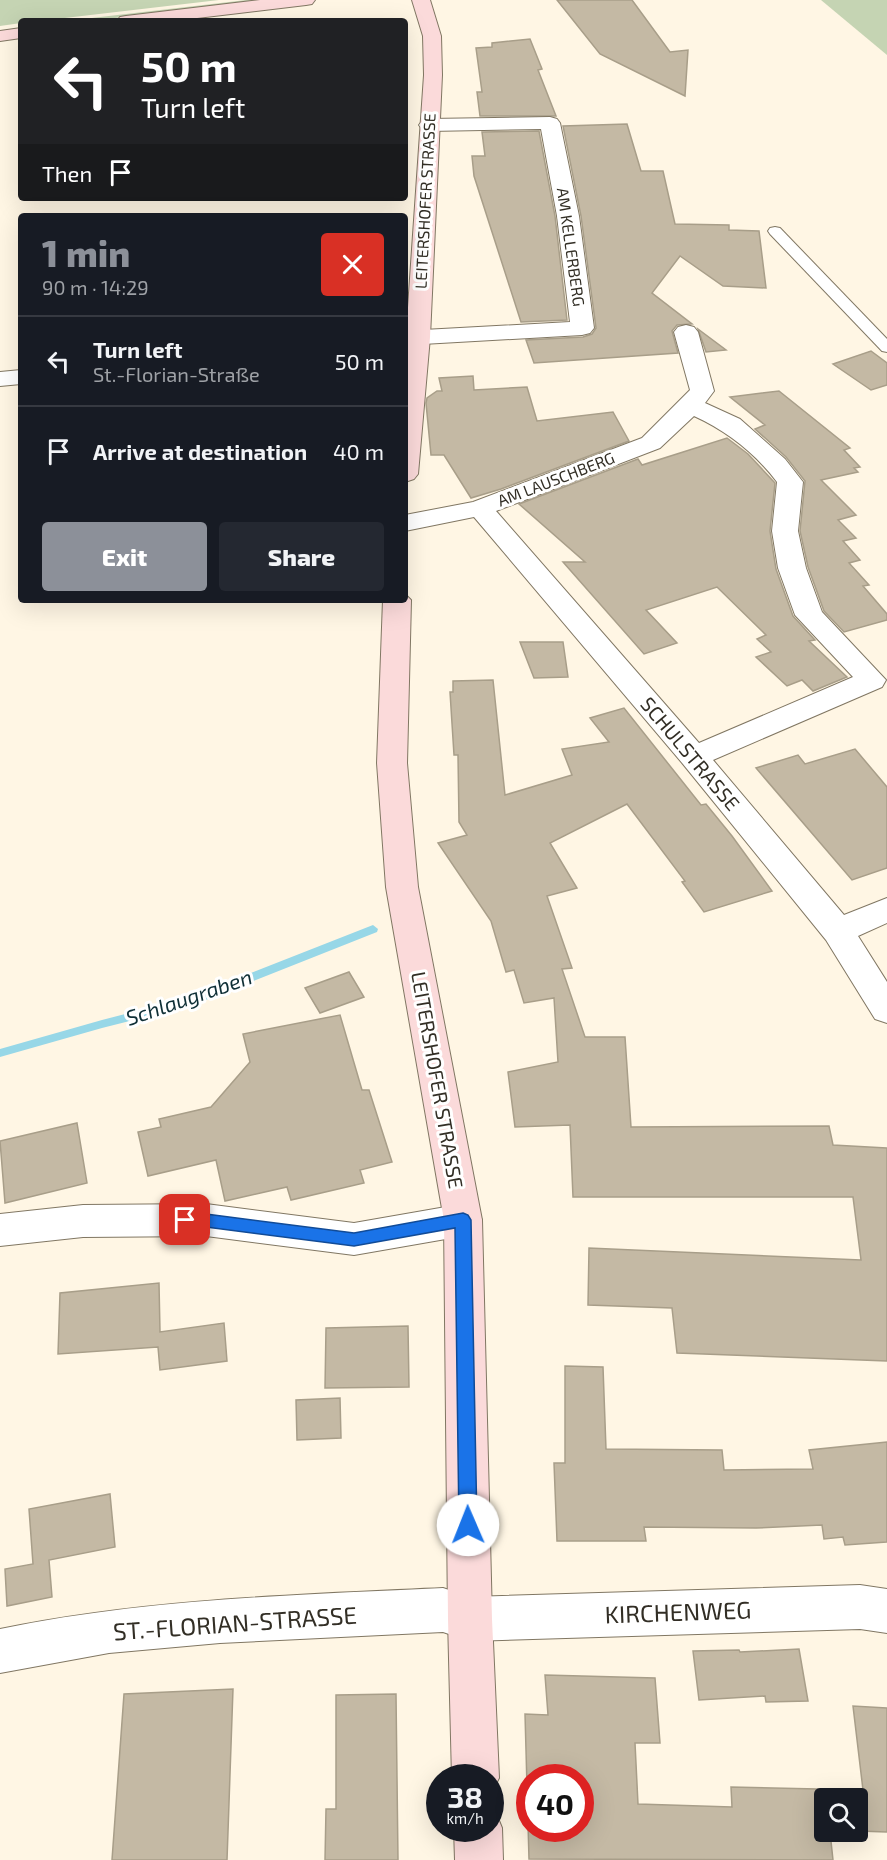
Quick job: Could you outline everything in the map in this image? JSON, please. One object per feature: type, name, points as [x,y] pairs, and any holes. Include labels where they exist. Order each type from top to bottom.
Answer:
[{"type":"street","points":[[152,18],[306,0]]},
{"type":"street","name":"LEITERSHOFER STRASSE","points":[[408,406],[411,337],[433,75],[432,36],[421,0]]},
{"type":"street","points":[[0,36],[18,33]]},
{"type":"street","name":"AM KELLERBERG","points":[[411,337],[582,328],[568,216],[550,123],[429,124]]},
{"type":"street","name":"AM LAUSCHBERG","points":[[408,522],[480,508],[651,443],[691,405],[702,390],[686,332]]},
{"type":"street","points":[[0,379],[18,377]]},
{"type":"street","points":[[691,405],[731,424],[776,464],[790,482],[785,531],[792,568],[809,615],[880,675],[694,757]]},
{"type":"street","name":"SCHULSTRASSE","points":[[480,508],[694,757],[838,931],[887,1010]]},
{"type":"street","name":"LEITERSHOFER STRASSE","points":[[397,603],[392,763],[402,887],[463,1220],[470,1619],[475,1764]]},
{"type":"street","points":[[838,931],[887,910]]},
{"type":"street","points":[[0,1230],[83,1221],[206,1220],[354,1239],[463,1220]]},
{"type":"street","name":"KIRCHENWEG","points":[[470,1619],[860,1607],[887,1611]]},
{"type":"street","name":"ST.-FLORIAN-STRASSE","points":[[0,1651],[86,1635],[185,1623],[443,1610],[470,1619]]},
{"type":"street","points":[[478,1842],[479,1860]]},
{"type":"lane","points":[[776,231],[887,348]]},
{"type":"green space","points":[[0,0],[219,0],[65,18],[18,18],[18,23],[0,26]]},
{"type":"green space","points":[[246,0],[271,0],[115,18],[92,18]]},
{"type":"green space","points":[[821,0],[887,0],[887,55]]},
{"type":"building","points":[[557,0],[632,0],[670,52],[688,50],[685,96],[600,54]]},
{"type":"building","points":[[530,39],[542,69],[538,70],[556,116],[480,116],[477,92],[482,92],[476,48],[492,47],[492,43]]},
{"type":"building","points":[[627,124],[641,171],[663,171],[675,224],[729,225],[729,230],[759,231],[766,288],[723,286],[680,256],[652,293],[692,324],[677,325],[672,331],[678,353],[534,363],[526,340],[583,337],[592,334],[596,328],[581,216],[563,126]]},
{"type":"building","points":[[539,131],[555,216],[567,320],[521,322],[474,176],[472,156],[485,156],[482,132]]},
{"type":"building","points":[[698,329],[726,350],[706,352]]},
{"type":"building","points":[[871,351],[887,363],[887,385],[871,390],[833,364]]},
{"type":"building","points":[[473,376],[474,390],[527,387],[537,421],[613,412],[629,441],[471,498],[444,455],[431,455],[426,403],[427,398],[437,391],[442,391],[439,378]]},
{"type":"building","points":[[779,391],[850,448],[844,450],[860,467],[854,468],[858,472],[821,480],[856,515],[838,520],[856,538],[843,541],[860,560],[849,563],[869,585],[863,586],[887,614],[887,620],[844,632],[824,611],[808,567],[800,531],[805,481],[786,457],[755,429],[765,425],[730,397]]},
{"type":"building","points":[[727,438],[748,454],[775,483],[770,531],[776,569],[793,616],[815,640],[809,641],[847,677],[813,691],[802,680],[787,686],[756,657],[771,652],[757,639],[766,635],[717,587],[646,610],[677,643],[644,654],[563,562],[585,562],[519,504],[638,459],[642,465]]},
{"type":"building","points":[[520,642],[563,642],[568,677],[534,678]]},
{"type":"building","points":[[493,680],[505,795],[572,775],[562,749],[609,742],[590,718],[624,708],[701,805],[706,804],[732,836],[772,891],[704,912],[682,882],[685,881],[627,804],[550,843],[577,888],[547,896],[572,968],[562,969],[585,1037],[625,1037],[631,1127],[829,1126],[833,1145],[887,1148],[887,1361],[677,1353],[672,1308],[588,1305],[589,1248],[861,1260],[853,1197],[573,1197],[570,1125],[515,1127],[508,1072],[558,1062],[554,998],[524,1003],[514,970],[506,972],[491,921],[438,843],[467,835],[459,822],[458,755],[454,755],[450,692],[453,692],[453,681]]},
{"type":"building","points":[[855,749],[887,787],[887,868],[852,880],[756,768],[798,755],[805,764]]},
{"type":"building","points":[[349,972],[364,997],[320,1013],[305,988]]},
{"type":"building","points":[[340,1015],[362,1090],[369,1090],[392,1162],[360,1170],[364,1183],[291,1200],[287,1187],[225,1201],[216,1160],[148,1176],[138,1132],[161,1127],[159,1119],[211,1107],[250,1062],[243,1034]]},
{"type":"building","points":[[77,1123],[87,1183],[5,1203],[0,1141]]},
{"type":"building","points":[[159,1283],[160,1332],[224,1323],[227,1361],[160,1370],[158,1347],[58,1354],[60,1293]]},
{"type":"building","points":[[408,1326],[409,1387],[325,1388],[326,1328]]},
{"type":"building","points":[[565,1366],[603,1367],[606,1449],[722,1450],[724,1470],[813,1469],[809,1450],[887,1442],[887,1542],[845,1545],[843,1537],[824,1539],[822,1525],[756,1528],[644,1527],[646,1541],[557,1541],[554,1463],[565,1463]]},
{"type":"building","points":[[340,1398],[341,1438],[297,1440],[296,1400]]},
{"type":"building","points":[[110,1494],[115,1547],[49,1560],[52,1597],[7,1606],[5,1569],[33,1564],[29,1509]]},
{"type":"building","points":[[799,1649],[808,1701],[766,1702],[765,1696],[699,1700],[693,1651],[739,1650],[740,1652]]},
{"type":"building","points":[[545,1675],[655,1678],[660,1743],[635,1743],[638,1804],[732,1807],[731,1787],[814,1789],[814,1842],[831,1842],[833,1860],[529,1859],[529,1842],[594,1842],[594,1764],[526,1764],[525,1714],[548,1715]]},
{"type":"building","points":[[233,1689],[227,1860],[112,1860],[124,1694]]},
{"type":"building","points":[[396,1694],[398,1860],[325,1860],[326,1809],[336,1809],[336,1695]]},
{"type":"building","points":[[853,1706],[887,1708],[887,1832],[868,1831],[868,1788],[863,1788]]},
{"type":"waterway","name":"Schlaugraben","points":[[0,1053],[189,1002],[373,929]]},
{"type":"route","points":[[185,1220],[206,1220],[354,1239],[463,1220],[468,1525]]}]
